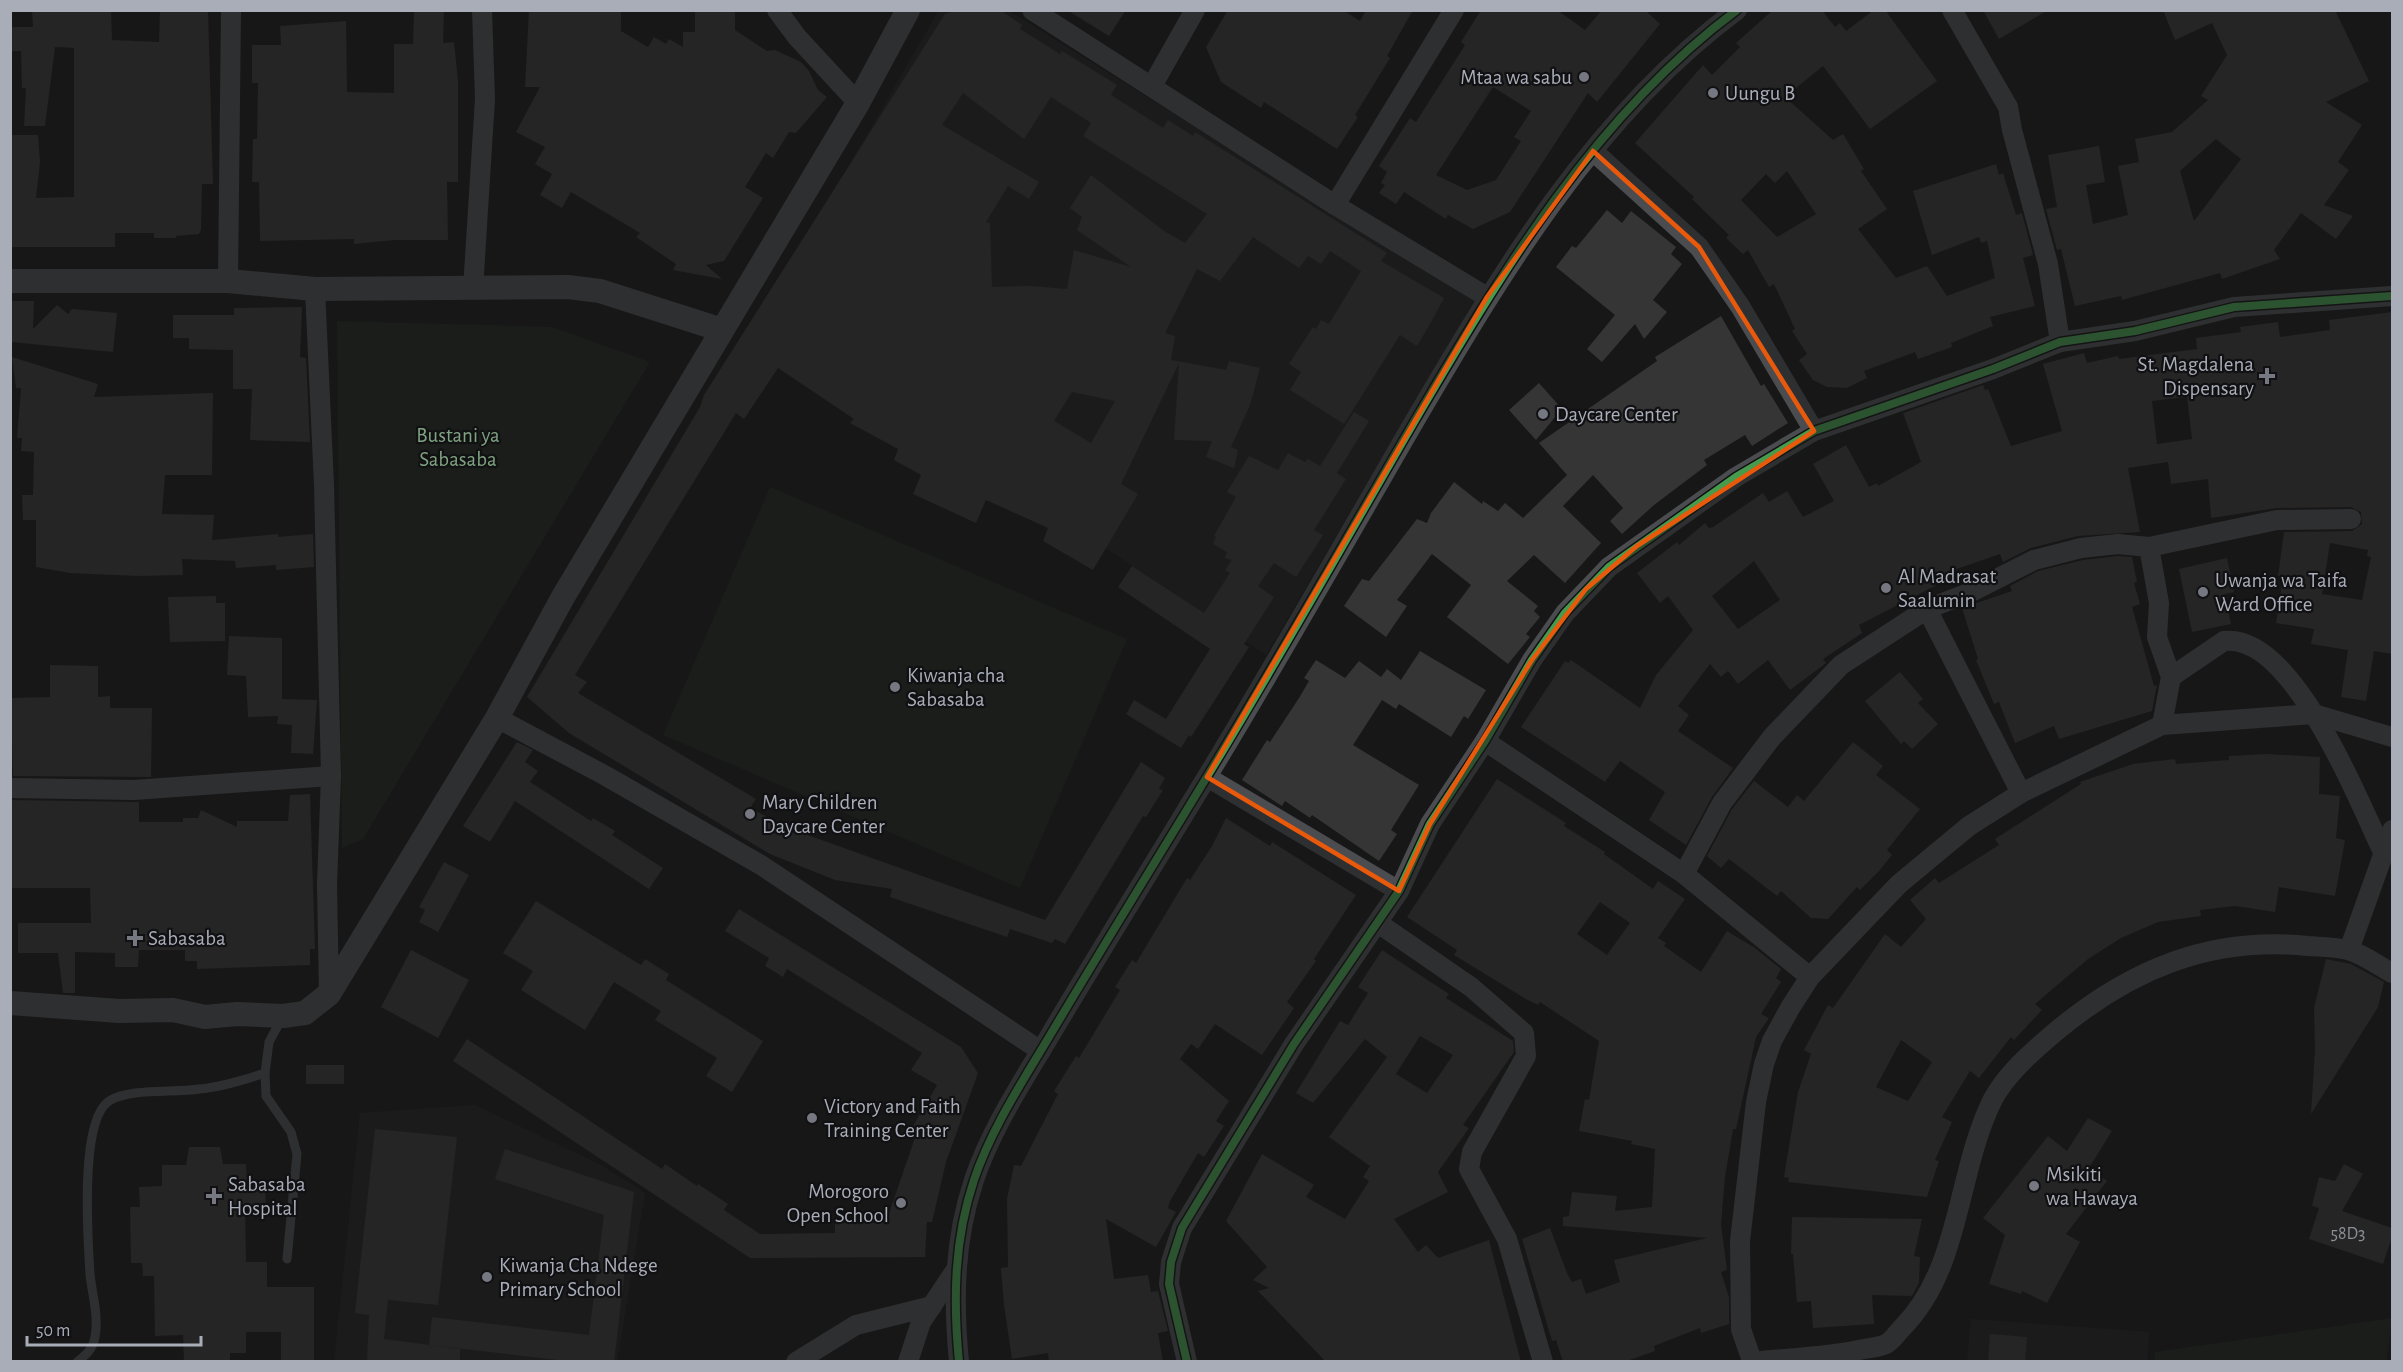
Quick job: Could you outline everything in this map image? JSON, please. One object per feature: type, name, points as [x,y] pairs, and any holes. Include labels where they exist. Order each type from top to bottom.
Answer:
[{"type":"street","points":[[228,281],[231,10]]},
{"type":"street","points":[[473,289],[485,99],[482,10]]},
{"type":"street","points":[[777,10],[797,37],[858,103]]},
{"type":"street","points":[[10,1003],[119,1011],[173,1010],[205,1017],[237,1014],[283,1016],[305,1013],[328,994],[496,718],[563,597],[858,103],[908,10]]},
{"type":"street","points":[[1032,10],[1335,206],[1487,297]]},
{"type":"street","points":[[1152,86],[1195,10]]},
{"type":"street","points":[[1335,206],[1454,10]]},
{"type":"street","points":[[959,1362],[954,1271],[965,1211],[987,1144],[1207,777],[1487,297],[1593,151],[1635,102],[1698,39],[1737,10]]},
{"type":"street","points":[[1952,10],[2008,106],[2048,264],[2060,342]]},
{"type":"street","points":[[1593,151],[1699,247],[1740,306],[1814,431]]},
{"type":"street","points":[[10,281],[228,281],[315,289],[473,289],[546,286],[595,289],[722,330]]},
{"type":"street","points":[[315,289],[324,484],[331,776],[327,884],[328,994]]},
{"type":"street","points":[[1187,1362],[1168,1284],[1171,1262],[1182,1228],[1294,1044],[1399,891],[1430,824],[1485,741],[1532,660],[1565,613],[1609,567],[1736,477],[1814,431],[1993,369],[2060,342],[2134,331],[2234,307],[2392,296]]},
{"type":"street","points":[[1684,874],[1722,803],[1772,737],[1809,695],[1841,665],[1927,609],[1971,592],[2034,560],[2081,548],[2118,544],[2149,547],[2277,520],[2351,519]]},
{"type":"street","points":[[2149,547],[2159,603],[2157,637],[2171,677],[2162,725]]},
{"type":"street","points":[[1927,609],[2021,793]]},
{"type":"street","points":[[2171,677],[2224,641],[2240,642],[2258,649],[2281,669],[2314,714],[2335,750],[2384,854]]},
{"type":"street","points":[[1886,1344],[1836,1355],[1751,1361],[1741,1329],[1739,1284],[1743,1200],[1756,1101],[1772,1041],[1810,977],[1899,884],[1969,826],[2021,793],[2162,725],[2314,714],[2392,737]]},
{"type":"street","points":[[496,718],[606,776],[762,865],[1041,1051]]},
{"type":"street","points":[[1485,741],[1684,874],[1810,977]]},
{"type":"street","points":[[10,788],[135,790],[331,776]]},
{"type":"street","points":[[1207,777],[1399,891]]},
{"type":"street","points":[[2349,950],[2392,830]]},
{"type":"street","points":[[1378,923],[1471,987],[1524,1033],[1526,1056],[1472,1152],[1469,1169],[1507,1239],[1543,1362]]},
{"type":"street","points":[[1860,1362],[1886,1344],[1914,1316],[1936,1279],[1994,1097],[2025,1059],[2081,1010],[2143,974],[2201,951],[2281,943],[2349,950],[2392,973]]},
{"type":"street","points":[[908,1362],[921,1322],[954,1271]]},
{"type":"street","points":[[796,1362],[855,1325],[932,1306]]},
{"type":"lane","points":[[283,1016],[269,1042],[266,1096],[291,1132],[297,1154],[287,1259]]},
{"type":"lane","points":[[76,1362],[87,1354],[95,1340],[97,1316],[90,1276],[88,1222],[88,1157],[96,1117],[109,1101],[143,1092],[201,1089],[266,1074]]},
{"type":"highlighted area","points":[[1593,151],[1699,247],[1814,431],[1637,546],[1586,589],[1532,660],[1430,824],[1399,891],[1207,777],[1487,297]]},
{"type":"shaded area","points":[[939,10],[1009,11],[1474,301],[1266,655],[761,318]]},
{"type":"shaded area","name":"Kiwanja Cha Ndege Primary School","points":[[475,1105],[601,1165],[645,1193],[617,1361],[334,1362],[360,1113]]},
{"type":"shaded area","points":[[1971,1319],[2149,1332],[2147,1361],[1967,1362]]},
{"type":"green space","name":"Bustani ya Sabasaba","points":[[337,321],[552,327],[650,362],[363,839],[342,848]]},
{"type":"green space","name":"Kiwanja cha Sabasaba","points":[[770,487],[1127,639],[1020,888],[663,735]]},
{"type":"green space","points":[[2392,1318],[2387,1361],[2154,1361],[2155,1352]]},
{"type":"building","points":[[32,10],[111,10],[112,40],[159,42],[160,10],[208,10],[213,184],[202,184],[199,234],[176,236],[176,238],[154,238],[154,233],[115,233],[115,247],[10,247],[10,135],[38,135],[40,162],[36,198],[74,197],[74,48],[55,47],[45,126],[24,126],[26,88],[22,88],[21,51],[10,51],[10,27],[33,27]]},
{"type":"building","points":[[414,10],[444,10],[443,43],[454,42],[458,80],[458,182],[447,182],[448,240],[394,240],[354,244],[354,239],[260,241],[259,182],[252,182],[253,139],[257,139],[258,83],[252,83],[252,45],[281,45],[280,26],[346,21],[347,92],[394,93],[394,44],[413,44]]},
{"type":"building","points":[[529,10],[621,10],[621,31],[648,47],[654,37],[666,44],[669,39],[683,47],[683,32],[695,32],[695,10],[732,10],[735,13],[735,30],[767,51],[775,50],[801,62],[809,71],[818,90],[827,97],[796,133],[789,132],[773,158],[766,153],[745,187],[763,198],[724,261],[706,265],[722,279],[673,270],[676,264],[636,237],[640,233],[571,192],[562,208],[540,195],[552,174],[535,164],[545,147],[516,132],[540,87],[525,87]]},
{"type":"building","points":[[957,10],[1000,10],[1022,25],[1020,29],[1060,54],[1062,51],[1117,85],[1111,95],[1163,128],[1168,120],[1193,136],[1195,132],[1387,253],[1381,261],[1444,298],[1417,346],[1400,335],[1344,424],[1290,390],[1301,372],[1289,364],[1313,327],[1316,329],[1321,320],[1329,324],[1361,271],[1330,251],[1321,264],[1308,256],[1299,268],[1253,237],[1220,281],[1197,269],[1165,333],[1175,336],[1171,360],[1226,370],[1229,361],[1260,368],[1250,405],[1231,447],[1238,450],[1234,468],[1206,457],[1212,441],[1174,440],[1179,363],[1121,484],[1138,494],[1093,570],[1043,541],[1048,528],[986,500],[976,523],[913,494],[921,475],[894,460],[898,449],[850,423],[854,419],[778,368],[744,419],[736,413],[575,675],[587,682],[578,693],[756,799],[750,808],[788,828],[1045,920],[1141,762],[1165,778],[1159,789],[1163,790],[1146,817],[1143,816],[1065,944],[1055,939],[1052,943],[1010,929],[1007,937],[890,897],[892,889],[835,880],[770,854],[569,733],[527,697],[700,407],[704,395],[945,14]],"holes":[[[963,93],[1024,139],[1051,97],[1091,123],[1083,136],[1207,214],[1185,243],[1164,231],[1091,175],[1070,208],[1082,217],[1077,230],[1131,267],[1074,250],[1067,289],[1030,286],[992,287],[990,223],[986,222],[1008,186],[1029,199],[1039,182],[942,125]],[[1072,392],[1115,401],[1091,443],[1054,421]]]},
{"type":"building","points":[[1067,10],[1126,10],[1109,36]]},
{"type":"building","points":[[1228,10],[1343,10],[1360,21],[1366,10],[1413,10],[1387,56],[1390,58],[1355,115],[1358,117],[1337,149],[1264,102],[1261,108],[1221,82],[1206,47]]},
{"type":"building","points":[[1481,10],[1557,10],[1585,30],[1602,10],[1645,10],[1660,24],[1597,102],[1588,93],[1510,212],[1473,229],[1448,215],[1446,219],[1404,192],[1396,204],[1379,193],[1385,185],[1381,183],[1387,172],[1379,166],[1410,118],[1416,122],[1465,45],[1461,42]],"holes":[[[1493,87],[1531,111],[1514,137],[1521,141],[1496,180],[1467,190],[1436,175]]]},
{"type":"building","points":[[1773,10],[1822,10],[1835,27],[1840,23],[1846,31],[1874,10],[1885,10],[1937,81],[1870,129],[1823,66],[1785,97],[1833,140],[1843,134],[1864,169],[1861,171],[1887,209],[1858,229],[1896,278],[1927,266],[1947,296],[1995,278],[1987,241],[1981,243],[1979,237],[1932,255],[1913,191],[1996,164],[1999,175],[2003,173],[2016,215],[2022,213],[2033,255],[2023,258],[2035,306],[1990,317],[1993,326],[1951,343],[1952,347],[1918,359],[1915,352],[1864,371],[1867,378],[1847,388],[1827,387],[1813,380],[1799,360],[1807,354],[1792,331],[1795,329],[1774,284],[1769,287],[1748,250],[1743,254],[1726,238],[1729,235],[1692,199],[1694,197],[1635,143],[1703,65],[1712,75],[1740,47],[1736,43]],"holes":[[[1787,171],[1816,214],[1777,237],[1741,200],[1766,174],[1775,183]]]},
{"type":"building","points":[[1983,10],[2048,10],[1999,39]]},
{"type":"building","points":[[2163,10],[2335,10],[2369,81],[2326,102],[2362,125],[2338,162],[2349,170],[2324,205],[2353,216],[2336,239],[2301,213],[2274,250],[2280,259],[2222,279],[2220,273],[2122,300],[2121,296],[2075,306],[2061,249],[2057,250],[2046,209],[2057,207],[2048,155],[2099,146],[2105,182],[2086,185],[2093,224],[2128,215],[2118,166],[2139,162],[2135,139],[2172,132],[2208,100],[2201,96],[2227,55],[2212,23],[2175,40]],"holes":[[[2216,139],[2241,159],[2194,221],[2180,171]]]},
{"type":"building","points":[[1607,210],[1622,223],[1631,211],[1676,247],[1671,254],[1682,264],[1653,300],[1667,312],[1644,339],[1635,324],[1602,362],[1587,349],[1615,315],[1556,267],[1572,246],[1576,248]]},
{"type":"building","points":[[12,301],[34,301],[33,329],[57,305],[68,314],[72,309],[117,313],[113,352],[11,342]]},
{"type":"building","points":[[302,307],[300,357],[306,358],[310,442],[250,440],[252,389],[233,389],[233,350],[189,349],[189,338],[173,338],[173,315],[234,315],[234,308]]},
{"type":"building","points":[[2392,312],[2392,654],[2374,651],[2366,701],[2341,697],[2348,650],[2311,644],[2314,629],[2276,623],[2283,577],[2278,576],[2284,532],[2352,531],[2362,524],[2361,512],[2351,507],[2277,508],[2211,518],[2208,479],[2171,484],[2168,462],[2128,468],[2140,532],[2078,536],[2031,548],[2003,562],[2000,554],[1951,571],[1954,576],[1859,625],[1862,633],[1823,659],[1826,663],[1790,690],[1768,660],[1738,684],[1728,671],[1721,677],[1710,664],[1678,706],[1689,715],[1678,731],[1733,768],[1712,797],[1686,845],[1649,820],[1665,792],[1620,761],[1605,782],[1521,727],[1565,661],[1568,663],[1571,660],[1640,708],[1656,675],[1693,630],[1668,596],[1660,603],[1637,573],[1677,542],[1679,545],[1705,523],[1709,528],[1713,527],[1763,493],[1769,502],[1787,491],[1803,517],[1834,501],[1813,464],[1846,445],[1869,487],[1877,483],[1878,486],[1921,462],[1903,413],[1983,385],[1985,390],[1988,389],[2011,446],[2062,431],[2043,364],[2084,353],[2087,363],[2118,356],[2119,359],[2197,349],[2196,338],[2241,332],[2240,327],[2278,322],[2280,337],[2330,330],[2329,320]],"holes":[[[2187,397],[2192,439],[2157,444],[2152,401]],[[2330,543],[2368,550],[2367,556],[2371,557],[2362,600],[2322,594]],[[1754,561],[1780,600],[1738,629],[1712,596]]]},
{"type":"building","points":[[1721,316],[1761,386],[1764,384],[1788,423],[1752,446],[1745,435],[1704,460],[1707,465],[1654,505],[1622,534],[1610,521],[1623,508],[1593,475],[1563,506],[1601,543],[1565,583],[1534,555],[1507,581],[1538,606],[1534,611],[1540,617],[1526,634],[1530,637],[1508,664],[1447,617],[1471,585],[1432,554],[1397,600],[1407,606],[1386,637],[1344,606],[1362,579],[1369,581],[1417,519],[1427,523],[1431,513],[1454,482],[1482,504],[1483,501],[1498,511],[1505,503],[1523,518],[1567,475],[1539,443],[1657,361],[1655,357]]},
{"type":"building","points":[[12,357],[98,384],[94,397],[213,393],[212,475],[165,475],[162,514],[214,515],[212,540],[278,534],[278,537],[313,534],[314,567],[276,570],[276,565],[236,568],[235,561],[182,559],[183,575],[138,576],[70,573],[36,567],[36,520],[23,520],[22,495],[33,495],[34,452],[21,451],[22,438],[17,438],[21,388],[16,388]]},
{"type":"building","points":[[1539,383],[1562,409],[1536,440],[1509,410]]},
{"type":"building","points":[[1354,412],[1369,421],[1337,473],[1346,479],[1314,530],[1323,535],[1296,577],[1274,563],[1258,586],[1274,597],[1244,644],[1249,647],[1191,737],[1189,735],[1181,748],[1126,714],[1134,700],[1166,719],[1210,649],[1118,587],[1132,566],[1204,613],[1230,573],[1225,570],[1232,560],[1225,558],[1227,552],[1213,544],[1216,537],[1214,536],[1236,497],[1227,492],[1249,456],[1278,470],[1288,453],[1305,462],[1308,459],[1320,466]]},
{"type":"building","points":[[2118,556],[2132,557],[2137,582],[2134,583],[2140,604],[2132,607],[2154,686],[2157,685],[2152,711],[2059,739],[2054,726],[2015,743],[1999,702],[1994,704],[1976,660],[1978,659],[1962,608],[2012,591],[2010,586],[2038,571],[2083,560]]},
{"type":"building","points":[[2227,558],[2234,592],[2225,594],[2231,624],[2192,632],[2179,569]]},
{"type":"building","points":[[216,596],[216,603],[225,603],[225,641],[170,642],[168,597]]},
{"type":"building","points":[[229,636],[282,638],[282,699],[317,700],[313,754],[291,753],[292,725],[277,724],[278,716],[248,717],[246,676],[227,675]]},
{"type":"building","points":[[1420,651],[1486,690],[1468,719],[1464,716],[1451,737],[1399,704],[1396,709],[1382,700],[1353,745],[1419,785],[1391,830],[1397,834],[1379,861],[1312,815],[1310,818],[1285,801],[1282,806],[1242,780],[1267,740],[1270,742],[1299,698],[1309,681],[1304,678],[1316,660],[1345,678],[1359,661],[1381,677],[1387,669],[1401,680]]},
{"type":"building","points":[[50,665],[98,666],[98,697],[110,696],[110,708],[152,708],[151,777],[13,776],[11,698],[50,697]]},
{"type":"building","points":[[1900,672],[1923,699],[1918,703],[1938,724],[1912,749],[1904,741],[1901,744],[1865,701]]},
{"type":"building","points":[[517,742],[533,750],[525,762],[538,771],[530,782],[591,821],[593,818],[615,831],[612,835],[663,868],[649,889],[515,801],[490,842],[463,826]]},
{"type":"building","points":[[1853,742],[1883,766],[1876,775],[1920,809],[1887,850],[1892,855],[1879,871],[1860,890],[1857,887],[1828,919],[1811,918],[1781,891],[1777,896],[1729,859],[1721,868],[1707,856],[1732,809],[1754,781],[1788,807],[1797,795],[1804,801]]},
{"type":"building","points":[[2268,754],[2320,757],[2319,794],[2340,796],[2336,838],[2345,840],[2335,896],[2279,887],[2275,912],[2235,906],[2200,910],[2201,916],[2158,922],[2121,938],[2088,959],[2035,1004],[2042,1010],[2014,1040],[2011,1037],[1979,1078],[1970,1071],[1942,1117],[1952,1122],[1935,1160],[1939,1161],[1927,1197],[1788,1182],[1789,1178],[1784,1177],[1798,1092],[1811,1054],[1804,1050],[1828,1005],[1833,1008],[1885,934],[1901,947],[1926,919],[1910,900],[1935,878],[1939,883],[1999,845],[1995,839],[2081,784],[2080,782],[2133,764],[2175,759],[2176,764],[2229,760],[2229,756]],"holes":[[[1901,1040],[1932,1062],[1908,1101],[1876,1087]]]},
{"type":"building","points":[[1497,779],[1566,823],[1564,826],[1605,852],[1604,854],[1653,889],[1658,881],[1685,899],[1658,938],[1666,943],[1664,946],[1701,972],[1727,931],[1755,948],[1781,969],[1776,978],[1781,982],[1761,1014],[1769,1018],[1756,1037],[1736,1129],[1733,1129],[1725,1177],[1721,1224],[1727,1270],[1721,1272],[1729,1297],[1729,1324],[1701,1333],[1700,1328],[1654,1346],[1655,1351],[1624,1362],[1563,1362],[1556,1340],[1552,1341],[1522,1239],[1550,1228],[1567,1273],[1572,1282],[1581,1279],[1586,1294],[1620,1282],[1614,1260],[1707,1238],[1563,1226],[1563,1217],[1569,1216],[1572,1192],[1617,1196],[1615,1211],[1652,1207],[1655,1149],[1631,1144],[1632,1141],[1579,1131],[1585,1099],[1589,1100],[1599,1041],[1540,1002],[1538,1005],[1526,999],[1454,955],[1457,950],[1407,917]],"holes":[[[1600,902],[1630,923],[1607,955],[1577,934]]]},
{"type":"building","points":[[310,794],[315,949],[310,949],[310,965],[197,969],[197,961],[185,961],[185,950],[139,950],[138,967],[115,967],[115,953],[75,952],[75,993],[63,993],[58,953],[18,953],[18,923],[91,923],[90,888],[11,888],[11,800],[139,802],[139,822],[183,822],[183,818],[198,818],[201,810],[237,827],[237,821],[288,821],[290,795]]},
{"type":"building","points":[[1226,818],[1270,846],[1272,842],[1356,895],[1314,959],[1316,961],[1287,1002],[1294,1008],[1262,1055],[1215,1024],[1198,1049],[1191,1044],[1180,1059],[1229,1101],[1216,1121],[1224,1126],[1204,1157],[1198,1153],[1170,1201],[1168,1208],[1176,1212],[1156,1247],[1106,1219],[1114,1279],[1148,1275],[1151,1292],[1158,1291],[1168,1331],[1158,1333],[1163,1362],[1049,1362],[1048,1353],[1012,1359],[1001,1268],[1008,1267],[1007,1199],[1014,1165],[1021,1166],[1058,1094],[1054,1091],[1076,1056],[1079,1058],[1120,990],[1115,987],[1132,960],[1136,963],[1187,878],[1190,880],[1212,846]]},
{"type":"building","points":[[444,862],[469,875],[438,932],[419,922],[425,910],[419,907]]},
{"type":"building","points":[[536,901],[641,965],[645,959],[669,974],[666,980],[763,1041],[732,1092],[706,1076],[717,1058],[655,1020],[661,1011],[614,982],[585,1030],[521,990],[533,971],[503,953]]},
{"type":"building","points":[[739,909],[961,1047],[978,1073],[946,1162],[932,1222],[927,1222],[925,1257],[750,1258],[453,1061],[467,1039],[662,1169],[665,1164],[697,1186],[698,1184],[728,1204],[724,1210],[760,1234],[835,1233],[835,1223],[886,1222],[918,1129],[913,1126],[937,1085],[911,1070],[922,1053],[787,969],[783,977],[765,966],[769,958],[725,931]]},
{"type":"building","points":[[411,950],[469,980],[438,1038],[381,1007]]},
{"type":"building","points":[[1382,950],[1449,994],[1446,998],[1513,1041],[1514,1052],[1463,1125],[1469,1128],[1438,1172],[1448,1192],[1394,1219],[1418,1252],[1426,1245],[1438,1258],[1489,1240],[1521,1362],[1326,1362],[1258,1291],[1269,1288],[1253,1280],[1267,1267],[1226,1221],[1262,1154],[1314,1185],[1306,1197],[1345,1219],[1369,1181],[1363,1177],[1370,1166],[1329,1137],[1387,1057],[1365,1039],[1313,1103],[1296,1093],[1340,1021],[1348,1025],[1368,993],[1358,987]],"holes":[[[1420,1036],[1453,1055],[1427,1093],[1396,1074]]]},
{"type":"building","points":[[2326,959],[2351,964],[2384,982],[2378,1007],[2311,1114],[2315,1049],[2314,1008]]},
{"type":"building","points":[[306,1065],[344,1065],[344,1084],[306,1084]]},
{"type":"building","points":[[2088,1118],[2112,1131],[2089,1168],[2107,1181],[2066,1234],[2080,1242],[2047,1303],[2022,1291],[2021,1294],[1989,1284],[2005,1235],[1983,1218],[2048,1136],[2067,1151]]},
{"type":"building","points":[[375,1129],[457,1137],[438,1305],[388,1300],[384,1339],[460,1349],[460,1362],[367,1362],[369,1315],[355,1313]]},
{"type":"building","points":[[189,1147],[220,1147],[223,1164],[246,1164],[247,1185],[265,1185],[266,1206],[245,1206],[246,1262],[267,1262],[267,1287],[314,1287],[314,1362],[281,1362],[281,1332],[246,1332],[246,1353],[230,1353],[230,1362],[184,1362],[183,1335],[155,1336],[154,1276],[143,1276],[142,1263],[131,1263],[130,1207],[140,1207],[139,1187],[162,1186],[162,1165],[186,1165]]},
{"type":"building","points":[[505,1149],[634,1192],[614,1362],[576,1362],[429,1345],[432,1317],[589,1335],[604,1215],[495,1179]]},
{"type":"building","points":[[2344,1164],[2363,1174],[2342,1211],[2392,1228],[2392,1237],[2383,1264],[2309,1239],[2319,1208],[2312,1206],[2319,1177],[2335,1181]]},
{"type":"building","points":[[1792,1217],[1922,1219],[1914,1256],[1920,1257],[1919,1283],[1912,1296],[1872,1295],[1874,1324],[1813,1328],[1811,1301],[1797,1302],[1793,1254],[1791,1254]]},
{"type":"building","points":[[1990,1334],[2027,1337],[2025,1362],[1988,1362]]},
{"type":"cycle path","points":[[959,1362],[956,1293],[962,1225],[981,1160],[1009,1104],[1258,691],[1481,309],[1517,254],[1595,147],[1639,98],[1686,52],[1737,10]]},
{"type":"cycle path","points":[[1187,1362],[1169,1284],[1171,1262],[1182,1228],[1294,1044],[1399,891],[1430,824],[1485,741],[1532,660],[1565,613],[1609,567],[1736,477],[1814,431],[1993,369],[2060,342],[2135,331],[2234,307],[2392,296]]},
{"type":"place","name":"Mtaa wa sabu","points":[[1584,77]]},
{"type":"place","name":"Uungu B","points":[[1713,93]]},
{"type":"place","name":"St. Magdalena Dispensary","points":[[2267,376]]},
{"type":"place","name":"Daycare Center","points":[[1543,414]]},
{"type":"place","name":"Al Madrasat Saalumin","points":[[1886,588]]},
{"type":"place","name":"Uwanja wa Taifa Ward Office","points":[[2203,592]]},
{"type":"place","name":"Kiwanja cha Sabasaba","points":[[895,687]]},
{"type":"place","name":"Mary Children Daycare Center","points":[[750,814]]},
{"type":"place","name":"Sabasaba","points":[[135,938]]},
{"type":"place","name":"Victory and Faith Training Center","points":[[812,1118]]},
{"type":"place","name":"Msikiti wa Hawaya","points":[[2034,1186]]},
{"type":"place","name":"Sabasaba Hospital","points":[[214,1196]]},
{"type":"place","name":"Morogoro Open School","points":[[901,1203]]},
{"type":"place","name":"Kiwanja Cha Ndege Primary School","points":[[487,1277]]}]
